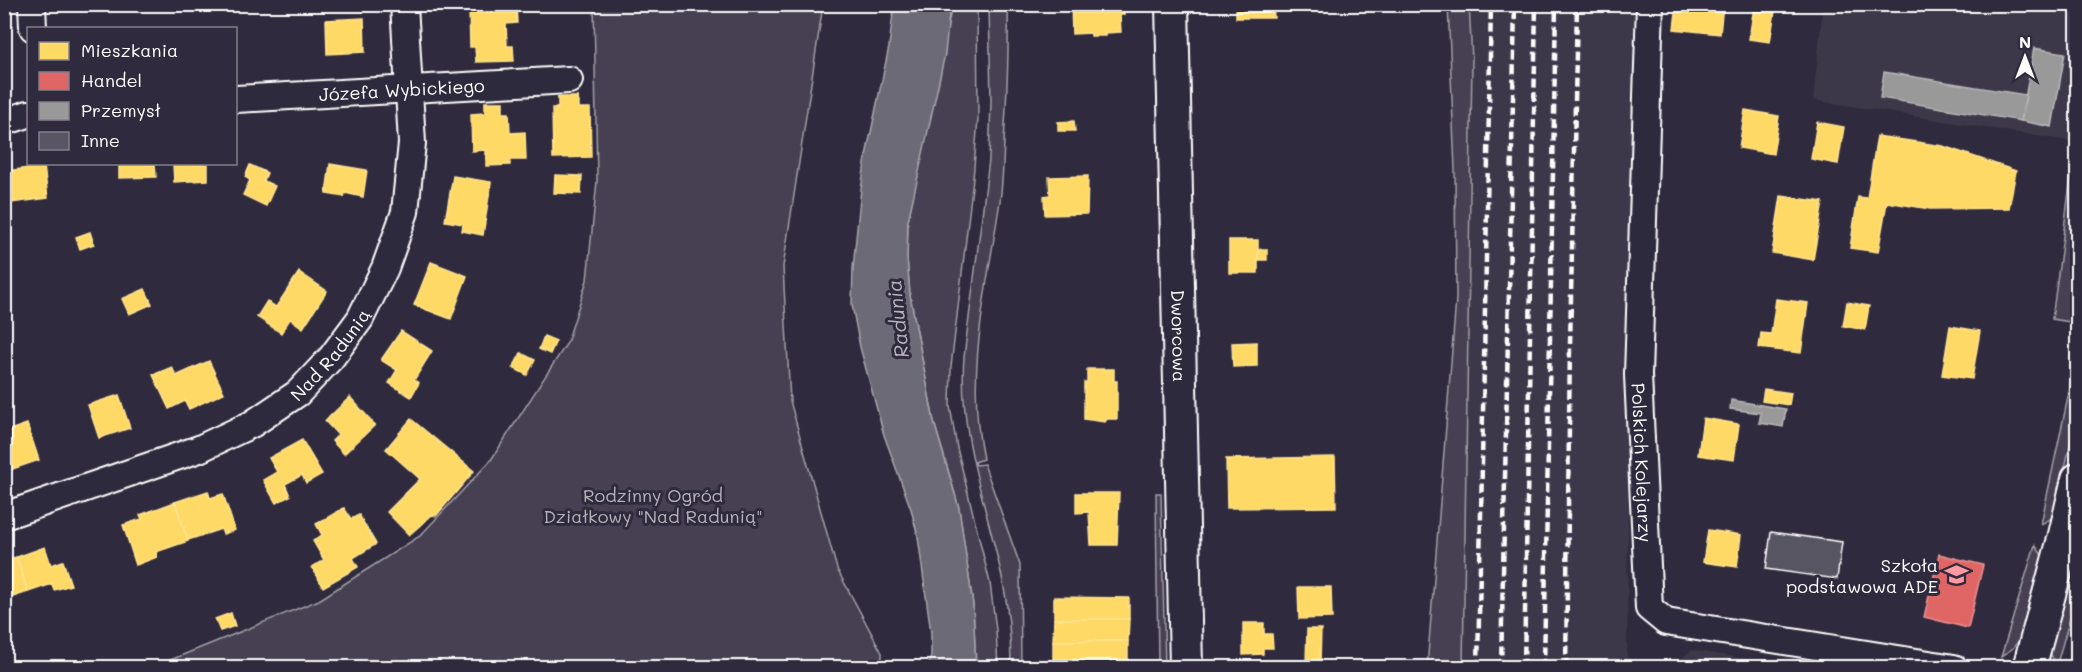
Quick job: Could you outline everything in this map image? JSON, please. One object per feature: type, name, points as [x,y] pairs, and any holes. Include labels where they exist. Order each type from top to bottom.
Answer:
[{"type":"street","points":[[32,4],[33,27]]},
{"type":"street","name":"Nad Radunią","points":[[4,516],[199,449],[252,424],[298,393],[331,358],[360,319],[385,268],[405,212],[412,143],[404,4]]},
{"type":"street","name":"Dworcowa","points":[[1172,4],[1186,668]]},
{"type":"street","name":"Polskich Kolejarzy","points":[[1650,4],[1638,375],[1649,608],[1666,622],[1954,668]]},
{"type":"street","name":"Józefa Wybickiego","points":[[237,99],[569,80]]},
{"type":"street","points":[[4,122],[27,114]]},
{"type":"street","points":[[2029,668],[2078,479]]},
{"type":"shaded area","points":[[1469,5],[1638,5],[1631,208],[1627,657],[1642,667],[1463,668],[1471,189],[1472,60]]},
{"type":"shaded area","points":[[1823,5],[2076,5],[2074,142],[1813,100]]},
{"type":"shaded area","points":[[1692,650],[1795,667],[1669,667]]},
{"type":"green space","name":"Rodzinny Ogród Działkowy \"Nad Radunią\"","points":[[594,5],[823,5],[783,267],[790,401],[837,569],[882,653],[882,667],[153,667],[319,600],[420,536],[491,460],[567,343],[587,280],[597,181]]},
{"type":"green space","points":[[950,5],[977,5],[978,119],[951,367],[950,406],[957,448],[990,583],[998,667],[976,667],[973,605],[959,508],[934,422],[910,295],[907,258],[908,221],[950,15]]},
{"type":"green space","points":[[989,5],[1008,5],[1008,74],[1001,194],[984,298],[977,362],[976,394],[983,459],[975,462],[976,465],[984,464],[1020,565],[1021,667],[1011,667],[1009,622],[1004,588],[969,441],[963,385],[964,357],[989,160],[991,102]]},
{"type":"green space","points":[[1448,5],[1469,5],[1472,60],[1463,667],[1427,668],[1456,299],[1455,170]]},
{"type":"green space","points":[[2073,161],[2078,161],[2077,323],[2052,319]]},
{"type":"green space","points":[[2077,355],[2077,413],[2055,514],[2041,524]]},
{"type":"green space","points":[[1156,493],[1161,493],[1165,667],[1158,667]]},
{"type":"green space","points":[[2077,540],[2077,594],[2056,667],[2049,649]]},
{"type":"green space","points":[[2035,545],[2042,555],[2042,563],[2023,635],[2013,648],[2001,657]]},
{"type":"water","name":"Radunia","points":[[894,5],[950,5],[945,54],[908,221],[907,258],[910,295],[934,422],[959,508],[973,605],[976,667],[928,667],[931,656],[931,633],[918,537],[911,509],[884,435],[860,347],[852,305],[853,268],[861,189],[889,47]]},
{"type":"building: Mieszkania","points":[[504,4],[516,4],[517,23],[506,24],[507,46],[513,46],[514,61],[476,62],[475,47],[470,47],[469,8],[504,7]]},
{"type":"building: Mieszkania","points":[[1071,4],[1124,4],[1124,15],[1120,15],[1121,32],[1105,33],[1105,36],[1091,36],[1091,33],[1072,34]]},
{"type":"building: Mieszkania","points":[[1236,4],[1273,4],[1274,18],[1236,18]]},
{"type":"building: Mieszkania","points":[[1677,4],[1723,4],[1720,34],[1674,29]]},
{"type":"building: Mieszkania","points":[[1754,7],[1775,11],[1770,42],[1749,39]]},
{"type":"building: Mieszkania","points":[[364,18],[365,52],[327,54],[326,20]]},
{"type":"building: Mieszkania","points":[[558,97],[578,97],[578,108],[590,108],[591,157],[553,158],[552,108],[558,108]]},
{"type":"building: Mieszkania","points":[[485,102],[503,102],[503,113],[509,113],[510,133],[525,132],[526,160],[510,160],[510,165],[486,166],[486,150],[472,151],[471,114],[485,113]]},
{"type":"building: Mieszkania","points":[[1745,110],[1779,116],[1773,154],[1739,148]]},
{"type":"building: Mieszkania","points":[[1074,121],[1075,131],[1058,131],[1058,122]]},
{"type":"building: Mieszkania","points":[[1817,122],[1844,127],[1838,164],[1811,159]]},
{"type":"building: Mieszkania","points":[[1877,136],[1943,146],[2016,171],[2009,208],[1930,209],[1887,202],[1878,252],[1850,248],[1858,197],[1867,198]]},
{"type":"building: Mieszkania","points":[[330,164],[367,170],[363,197],[345,193],[344,197],[326,194]]},
{"type":"building: Mieszkania","points":[[119,165],[155,165],[156,177],[119,178]]},
{"type":"building: Mieszkania","points":[[173,165],[208,165],[208,180],[174,182]]},
{"type":"building: Mieszkania","points":[[250,165],[267,173],[264,181],[275,186],[266,206],[243,195],[250,180],[245,177]]},
{"type":"building: Mieszkania","points":[[44,166],[48,198],[11,203],[7,171]]},
{"type":"building: Mieszkania","points":[[555,175],[582,176],[581,194],[554,193]]},
{"type":"building: Mieszkania","points":[[453,176],[491,182],[483,235],[462,231],[463,224],[445,221]]},
{"type":"building: Mieszkania","points":[[1088,176],[1087,214],[1045,215],[1044,196],[1050,195],[1049,177]]},
{"type":"building: Mieszkania","points":[[1781,196],[1823,202],[1813,260],[1772,253]]},
{"type":"building: Mieszkania","points":[[90,232],[94,244],[80,249],[76,237]]},
{"type":"building: Mieszkania","points":[[1229,240],[1258,240],[1258,273],[1229,273]]},
{"type":"building: Mieszkania","points":[[1259,249],[1267,249],[1267,260],[1258,260]]},
{"type":"building: Mieszkania","points":[[431,262],[467,276],[451,319],[414,305]]},
{"type":"building: Mieszkania","points":[[299,272],[327,291],[303,328],[290,319],[281,333],[257,317],[267,301],[276,307]]},
{"type":"building: Mieszkania","points":[[145,289],[152,304],[129,314],[122,299]]},
{"type":"building: Mieszkania","points":[[1776,299],[1808,303],[1801,353],[1759,348],[1761,333],[1771,334]]},
{"type":"building: Mieszkania","points":[[1847,302],[1869,306],[1865,330],[1843,326]]},
{"type":"building: Mieszkania","points":[[1950,326],[1980,331],[1972,379],[1942,375]]},
{"type":"building: Mieszkania","points":[[401,331],[432,351],[414,380],[419,383],[411,397],[389,383],[397,370],[381,360]]},
{"type":"building: Mieszkania","points":[[544,336],[556,341],[550,354],[539,349]]},
{"type":"building: Mieszkania","points":[[1257,342],[1257,366],[1233,367],[1232,343]]},
{"type":"building: Mieszkania","points":[[521,353],[535,360],[527,375],[513,368]]},
{"type":"building: Mieszkania","points":[[209,361],[224,393],[189,409],[185,401],[169,409],[153,375],[172,367],[176,376]]},
{"type":"building: Mieszkania","points":[[1087,369],[1114,369],[1114,381],[1117,381],[1117,419],[1107,419],[1105,422],[1084,419],[1084,382],[1087,382]]},
{"type":"building: Mieszkania","points":[[1764,389],[1791,393],[1789,405],[1762,401]]},
{"type":"building: Mieszkania","points":[[119,395],[130,428],[99,438],[88,405]]},
{"type":"building: Mieszkania","points":[[350,397],[375,425],[344,454],[332,441],[338,435],[325,421]]},
{"type":"building: Mieszkania","points":[[1703,418],[1739,424],[1734,460],[1698,455]]},
{"type":"building: Mieszkania","points":[[411,419],[474,471],[436,516],[432,515],[409,535],[387,512],[420,479],[386,449]]},
{"type":"building: Mieszkania","points":[[27,424],[39,460],[4,472],[4,451],[6,450],[4,432]]},
{"type":"building: Mieszkania","points":[[302,440],[322,474],[306,483],[302,475],[285,484],[290,496],[276,503],[263,480],[277,472],[269,458]]},
{"type":"building: Mieszkania","points":[[1335,457],[1336,507],[1227,508],[1226,459]]},
{"type":"building: Mieszkania","points":[[208,491],[210,498],[223,494],[235,530],[223,534],[221,529],[188,540],[175,502]]},
{"type":"building: Mieszkania","points":[[1076,493],[1119,493],[1117,545],[1091,545],[1089,512],[1076,513]]},
{"type":"building: Mieszkania","points":[[175,502],[188,541],[156,552],[157,557],[136,565],[123,525],[142,519],[140,515]]},
{"type":"building: Mieszkania","points":[[344,508],[351,519],[359,515],[376,544],[353,558],[358,567],[323,587],[312,567],[324,560],[313,541],[322,535],[316,524]]},
{"type":"building: Mieszkania","points":[[1708,530],[1741,535],[1737,567],[1703,562]]},
{"type":"building: Mieszkania","points":[[45,547],[51,565],[63,561],[71,585],[54,590],[52,584],[28,592],[17,557]]},
{"type":"building: Mieszkania","points":[[16,557],[28,592],[4,600],[4,561]]},
{"type":"building: Mieszkania","points":[[1298,587],[1331,587],[1332,618],[1299,619]]},
{"type":"building: Mieszkania","points":[[1054,597],[1129,598],[1129,619],[1054,619]]},
{"type":"building: Mieszkania","points":[[231,613],[235,626],[220,631],[215,619]]},
{"type":"building: Mieszkania","points":[[1054,619],[1129,619],[1128,641],[1053,641]]},
{"type":"building: Mieszkania","points":[[1243,623],[1264,623],[1264,634],[1272,634],[1273,648],[1263,648],[1263,654],[1243,655]]},
{"type":"building: Mieszkania","points":[[1307,629],[1321,629],[1320,663],[1306,663]]},
{"type":"building: Mieszkania","points":[[1053,641],[1128,641],[1128,663],[1053,662]]},
{"type":"building: Mieszkania","points":[[1053,662],[1128,663],[1128,668],[1053,668]]},
{"type":"building: Handel","points":[[1939,554],[1983,565],[1968,628],[1924,617]]},
{"type":"building: Przemysł","points":[[2034,48],[2065,53],[2052,127],[2021,121]]},
{"type":"building: Przemysł","points":[[1884,72],[2026,95],[2021,121],[1880,98]]},
{"type":"building: Przemysł","points":[[1731,400],[1786,409],[1783,427],[1759,423],[1761,413],[1730,409]]},
{"type":"building: Inne","points":[[1771,532],[1842,542],[1837,579],[1766,569]]},
{"type":"railway","points":[[1478,668],[1491,4]]},
{"type":"railway","points":[[1501,668],[1515,4]]},
{"type":"railway","points":[[1524,668],[1536,4]]},
{"type":"railway","points":[[1544,668],[1556,4]]},
{"type":"railway","points":[[1566,668],[1577,4]]},
{"type":"place","name":"Szkoła podstawowa ADE","points":[[1956,575]]}]
